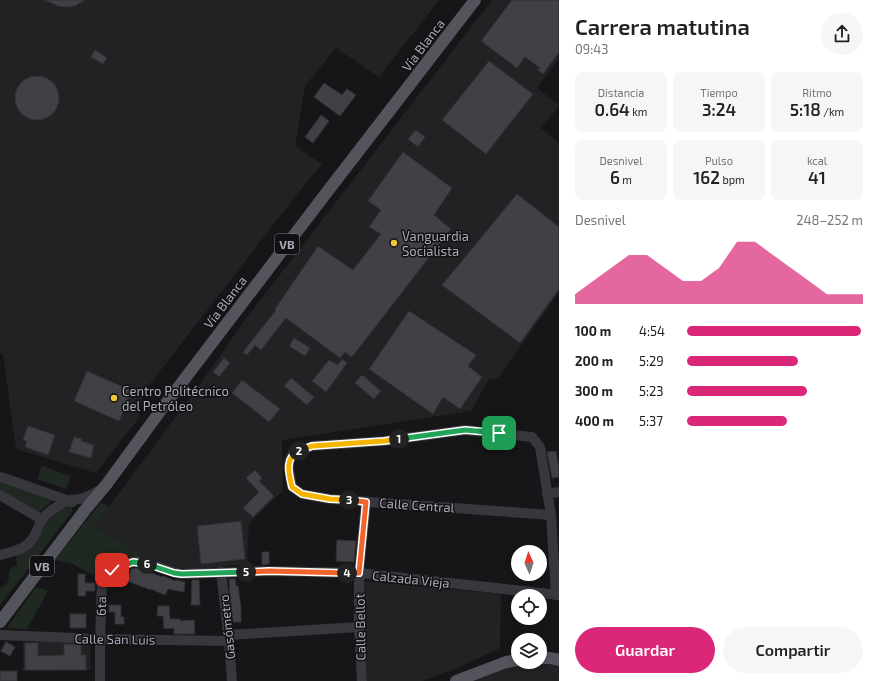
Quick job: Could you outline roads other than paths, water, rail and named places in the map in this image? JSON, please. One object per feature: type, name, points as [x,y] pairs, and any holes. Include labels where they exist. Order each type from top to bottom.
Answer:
[{"type":"main road","name":"Vía Blanca","points":[[0,622],[326,192],[475,0]]},
{"type":"main road","points":[[547,658],[559,660]]},
{"type":"main road","points":[[456,681],[511,661]]},
{"type":"street","name":"Calle Central","points":[[551,515],[330,499],[302,494],[292,487],[289,462],[293,453],[312,446],[384,441],[465,430],[532,436],[540,447],[551,515],[558,595]]},
{"type":"street","points":[[0,477],[68,500],[85,510]]},
{"type":"street","points":[[0,555],[17,551],[25,547],[33,539],[41,520],[48,513],[68,500],[86,497],[102,489]]},
{"type":"street","points":[[547,494],[559,492]]},
{"type":"street","points":[[0,495],[41,520]]},
{"type":"street","name":"Calle Bellot","points":[[362,681],[359,627],[359,573],[366,502]]},
{"type":"street","name":"Calzada Vieja","points":[[121,566],[133,562],[145,563],[174,573],[182,574],[269,571],[359,573],[558,595]]},
{"type":"street","name":"6ta","points":[[100,681],[102,581],[112,570],[121,566]]},
{"type":"street","name":"Gasómetro","points":[[221,572],[229,638],[232,681]]},
{"type":"street","name":"Calle San Luis","points":[[0,635],[100,640],[229,638],[359,627]]},
{"type":"place","name":"Vanguardia Socialista","points":[[394,243]]},
{"type":"place","name":"Centro Politécnico del Petróleo","points":[[114,398]]}]
